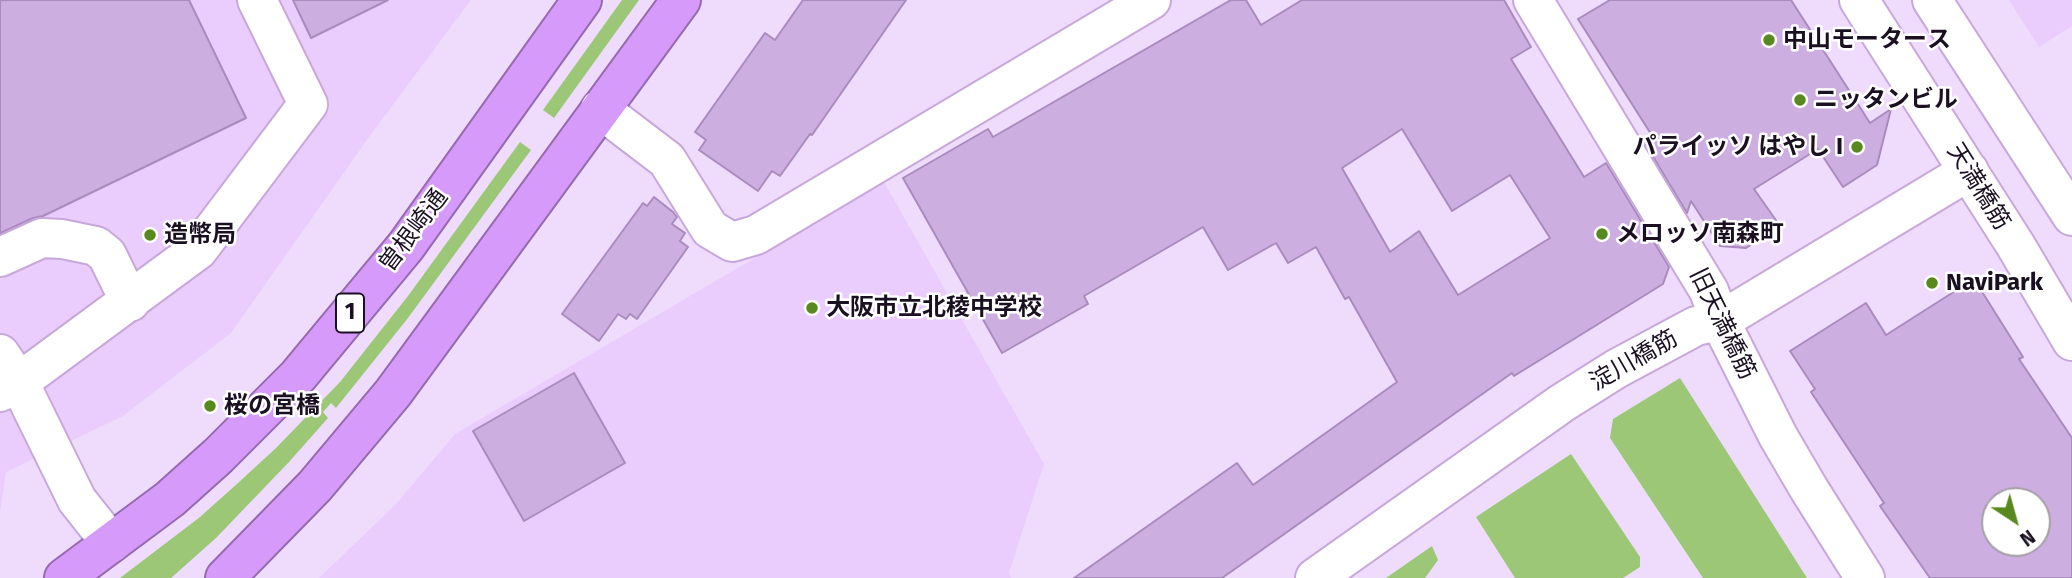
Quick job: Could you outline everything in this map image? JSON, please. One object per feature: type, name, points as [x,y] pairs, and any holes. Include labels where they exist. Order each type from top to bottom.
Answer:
[{"type":"highway","name":"曽根崎通","points":[[64,578],[170,499],[218,456],[298,376],[406,246],[582,0]]},
{"type":"highway","points":[[225,578],[315,486],[393,393],[681,0]]},
{"type":"street","points":[[111,543],[77,500],[6,376],[130,302],[198,250],[308,104],[257,0]]},
{"type":"street","points":[[600,109],[667,160],[710,229],[732,242],[755,235],[1151,0]]},
{"type":"street","name":"旧天満橋筋","points":[[1533,0],[1709,291],[1720,321],[1778,436],[1865,578]]},
{"type":"street","name":"天満橋筋","points":[[1859,0],[1969,171],[2072,341]]},
{"type":"street","points":[[1932,0],[2072,216]]},
{"type":"street","name":"淀川橋筋","points":[[1315,578],[1573,396],[1616,369],[1696,326],[1720,321],[1969,171]]},
{"type":"street","points":[[0,257],[42,239],[62,239],[96,246],[107,255],[130,302]]},
{"type":"shaded area","name":"造幣局","points":[[0,0],[471,0],[369,137],[231,333],[123,416],[6,472],[0,512]]},
{"type":"shaded area","points":[[2009,0],[2072,0],[2072,26],[2039,47]]},
{"type":"shaded area","name":"大阪市立北稜中学校","points":[[884,182],[1044,464],[1009,573],[1011,578],[319,578],[396,504],[455,434]]},
{"type":"green space","points":[[622,0],[639,0],[554,118],[543,110]]},
{"type":"green space","points":[[520,142],[531,150],[408,318],[336,408],[331,403],[323,412],[328,418],[289,462],[216,538],[171,578],[120,578],[200,517],[276,448],[340,382],[408,296]]},
{"type":"green space","points":[[1680,378],[1807,578],[1703,578],[1610,438],[1613,419]]},
{"type":"green space","points":[[1571,454],[1640,557],[1640,567],[1623,578],[1515,578],[1476,517]]},
{"type":"green space","points":[[1432,546],[1438,560],[1425,578],[1386,578]]},
{"type":"building","points":[[0,0],[189,0],[246,118],[43,216],[0,233]]},
{"type":"building","points":[[293,0],[388,0],[311,38]]},
{"type":"building","points":[[803,0],[906,0],[812,135],[810,134],[780,176],[772,171],[758,191],[699,150],[706,140],[695,132],[765,33],[775,40]]},
{"type":"building","points":[[1231,0],[1246,0],[1261,25],[1302,0],[1504,0],[1531,47],[1511,59],[1584,177],[1606,163],[1669,267],[1663,284],[1514,376],[1512,373],[1222,578],[1074,578],[1237,463],[1253,485],[1397,382],[1349,297],[1345,299],[1316,247],[1288,263],[1276,243],[1228,270],[1203,227],[1084,296],[1088,304],[1002,353],[903,178],[988,129],[993,137]],"holes":[[[1402,129],[1452,211],[1510,175],[1550,238],[1458,295],[1419,231],[1390,252],[1342,168]]]},
{"type":"building","points":[[1610,0],[1791,0],[1870,123],[1891,109],[1877,165],[1843,187],[1818,149],[1754,189],[1780,226],[1746,248],[1720,246],[1691,201],[1687,213],[1643,140],[1651,134],[1578,19]]},
{"type":"building","points":[[654,197],[677,217],[672,224],[685,233],[680,241],[688,247],[637,319],[630,314],[626,319],[618,314],[599,341],[562,314],[643,203],[647,206]]},
{"type":"building","points":[[1974,279],[2023,357],[2019,359],[2072,438],[2072,578],[1930,578],[1880,506],[1884,503],[1811,392],[1815,389],[1790,351],[1866,303],[1886,335]]},
{"type":"building","points":[[574,373],[625,463],[524,521],[473,431]]},
{"type":"place","name":"中山モータース","points":[[1769,40]]},
{"type":"place","name":"ニッタンビル","points":[[1800,100]]},
{"type":"place","name":"パライッソ はやし I","points":[[1857,147]]},
{"type":"place","name":"メロッソ南森町","points":[[1602,234]]},
{"type":"place","name":"造幣局","points":[[150,235]]},
{"type":"place","name":"NaviPark","points":[[1932,283]]},
{"type":"place","name":"大阪市立北稜中学校","points":[[812,308]]},
{"type":"place","name":"桜の宮橋","points":[[210,406]]}]
